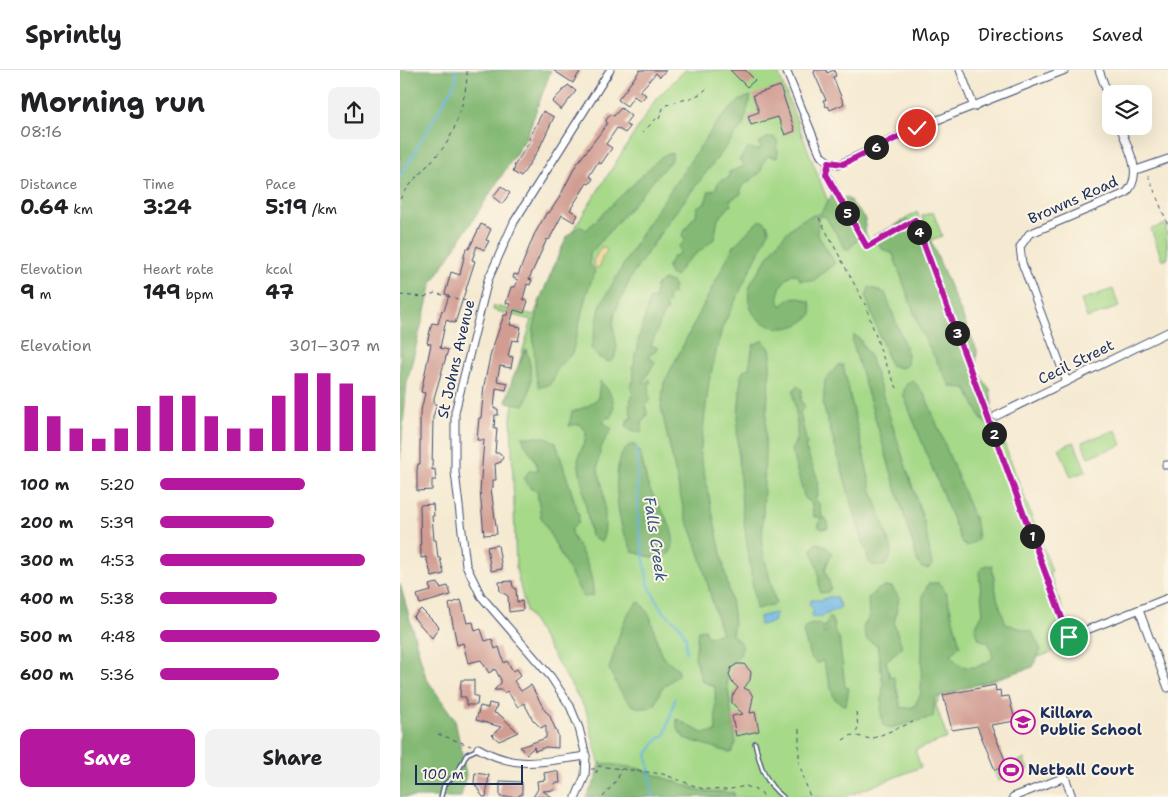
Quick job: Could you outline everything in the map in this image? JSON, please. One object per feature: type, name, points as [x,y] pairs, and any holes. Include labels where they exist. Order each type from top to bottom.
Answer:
[{"type":"street","name":"St Johns Avenue","points":[[576,797],[584,776],[586,756],[579,728],[561,691],[551,676],[481,596],[472,580],[463,551],[455,472],[455,412],[488,280],[514,222],[610,70]]},
{"type":"street","points":[[786,70],[819,151],[829,162],[843,164],[917,128],[1065,70]]},
{"type":"street","points":[[960,70],[974,107]]},
{"type":"street","points":[[1099,70],[1104,85]]},
{"type":"street","name":"Browns Road","points":[[1067,382],[1022,263],[1020,247],[1029,234],[1126,193],[1134,182],[1136,170],[1123,135]]},
{"type":"street","points":[[1136,170],[1168,159]]},
{"type":"street","points":[[829,162],[826,174],[836,192]]},
{"type":"street","name":"Cecil Street","points":[[992,417],[1168,332]]},
{"type":"street","points":[[1074,635],[1168,598]]},
{"type":"street","points":[[1139,610],[1168,688]]},
{"type":"street","points":[[478,748],[494,758],[516,763],[586,756]]},
{"type":"street","points":[[1013,797],[1065,777],[1072,797]]},
{"type":"lane","points":[[755,743],[764,774],[775,791],[783,797]]},
{"type":"lane","points":[[440,797],[444,785],[457,772],[467,754],[478,748]]},
{"type":"path","points":[[400,199],[445,146],[456,121],[467,80],[466,70]]},
{"type":"path","points":[[659,119],[664,106],[678,100],[698,96],[708,87]]},
{"type":"path","points":[[642,132],[660,116]]},
{"type":"path","points":[[1146,167],[1168,225]]},
{"type":"path","points":[[836,192],[867,247],[915,220],[992,417],[1069,637],[1074,635]]},
{"type":"path","points":[[819,218],[865,304],[884,360],[897,388]]},
{"type":"path","points":[[400,295],[424,297],[435,292],[482,305]]},
{"type":"path","points":[[856,712],[858,726],[856,736]]},
{"type":"path","points":[[843,740],[856,736],[871,739],[913,722]]},
{"type":"path","points":[[799,729],[799,763],[810,797]]},
{"type":"path","points":[[438,734],[478,748]]},
{"type":"path","points":[[594,769],[594,772],[597,772],[598,766],[660,774],[703,789],[726,790],[746,786],[761,792],[764,797]]},
{"type":"path","points":[[604,797],[618,778],[620,769]]},
{"type":"path","points":[[632,797],[641,797]]},
{"type":"green space","points":[[400,70],[551,70],[526,138],[432,283],[407,382],[400,460]]},
{"type":"green space","points":[[685,70],[777,70],[832,212],[850,199],[869,241],[917,212],[1052,571],[1049,572],[1067,622],[1061,625],[1069,646],[942,692],[936,705],[947,738],[915,750],[921,767],[845,797],[734,797],[734,793],[702,791],[636,768],[599,763],[586,710],[526,610],[516,569],[511,418],[518,367],[532,320],[493,310],[494,306],[534,315],[561,249],[656,99]]},
{"type":"green space","points":[[751,96],[743,125],[670,219],[631,277],[615,312],[613,325],[617,347],[614,359],[609,362],[598,357],[591,348],[601,304],[646,226],[717,122],[740,100]]},
{"type":"green space","points":[[774,137],[778,143],[776,148],[778,150],[777,158],[768,156],[763,162],[761,172],[741,187],[741,194],[730,200],[731,205],[718,219],[714,239],[687,261],[675,277],[670,274],[667,268],[673,257],[680,253],[679,246],[685,241],[682,235],[696,216],[697,207],[705,203],[709,191],[715,190],[719,181],[729,178],[729,172],[745,166],[739,160],[748,148],[758,150],[761,148],[758,143],[767,138]]},
{"type":"green space","points":[[672,153],[672,159],[590,254],[590,265],[595,271],[586,295],[572,354],[557,368],[549,385],[539,387],[536,376],[533,331],[541,297],[567,236],[580,226],[586,230],[662,156]]},
{"type":"green space","points":[[833,193],[836,201],[846,197],[865,218],[865,232],[847,251],[825,216],[818,217],[817,234],[835,263],[813,281],[800,280],[798,275],[792,274],[782,284],[778,297],[781,306],[791,298],[797,297],[810,302],[812,314],[801,323],[788,327],[776,327],[765,324],[756,317],[750,307],[749,295],[752,281],[789,230],[808,217],[820,214]]},
{"type":"green space","points":[[933,212],[942,236],[931,240],[922,216]]},
{"type":"green space","points":[[758,221],[764,221],[769,231],[722,328],[709,381],[700,454],[732,605],[734,623],[732,634],[743,646],[740,655],[725,669],[736,743],[731,753],[684,738],[677,728],[677,719],[702,733],[716,732],[715,687],[702,681],[695,658],[698,630],[705,629],[707,637],[722,633],[701,559],[685,516],[661,407],[664,383],[733,247]]},
{"type":"green space","points":[[905,221],[924,225],[977,350],[976,370],[990,389],[992,402],[989,426],[982,420],[966,388],[951,387],[921,332],[893,254],[882,249],[873,236]]},
{"type":"green space","points":[[1166,224],[1168,258],[1162,260],[1151,229]]},
{"type":"green space","points":[[664,280],[672,282],[674,287],[672,292],[674,293],[667,297],[669,302],[665,305],[668,311],[664,312],[651,346],[657,347],[657,350],[648,356],[655,362],[643,382],[645,383],[649,379],[651,381],[648,387],[650,388],[648,394],[651,400],[646,405],[647,415],[642,422],[642,431],[639,433],[626,427],[628,419],[632,418],[629,404],[632,403],[630,401],[633,395],[630,386],[634,380],[632,366],[634,366],[635,353],[638,350],[638,341],[650,298],[655,298],[656,285]]},
{"type":"green space","points":[[869,287],[885,293],[908,354],[907,366],[901,368],[890,365],[866,298]]},
{"type":"green space","points":[[1113,289],[1119,307],[1087,318],[1081,300]]},
{"type":"green space","points":[[854,335],[859,338],[871,359],[924,522],[932,565],[928,569],[922,568],[918,562],[852,341]]},
{"type":"green space","points":[[763,340],[770,349],[771,355],[766,420],[762,547],[776,604],[756,609],[742,507],[737,433],[741,376],[744,370],[749,368],[753,345]]},
{"type":"green space","points":[[526,349],[531,377],[527,398],[524,405],[506,402],[512,380]]},
{"type":"green space","points":[[838,365],[843,365],[872,491],[892,550],[889,561],[884,566],[873,565],[869,562],[823,405],[825,380]]},
{"type":"green space","points":[[913,380],[926,397],[976,523],[978,540],[967,546],[962,543],[903,394],[907,383]]},
{"type":"green space","points":[[600,381],[610,393],[614,407],[611,417],[606,418],[603,422],[612,429],[602,446],[598,465],[602,482],[605,514],[601,542],[591,536],[578,461],[586,432],[579,424],[569,426],[572,412],[588,406],[598,398]]},
{"type":"green space","points":[[797,386],[802,390],[801,401],[805,407],[800,412],[807,444],[805,447],[817,477],[818,494],[815,499],[820,505],[822,517],[827,520],[828,528],[822,529],[818,526],[821,520],[819,517],[814,517],[811,502],[805,499],[791,450],[797,437],[793,391]]},
{"type":"green space","points":[[1116,430],[1122,445],[1088,457],[1082,442]]},
{"type":"green space","points":[[522,437],[546,437],[556,443],[579,516],[578,523],[571,530],[588,567],[593,584],[593,596],[583,597],[541,517],[537,491],[531,489],[524,479],[529,471],[538,470]]},
{"type":"green space","points":[[1074,442],[1086,471],[1071,477],[1059,448]]},
{"type":"green space","points":[[630,445],[635,445],[638,449],[648,485],[672,533],[673,543],[670,552],[662,560],[633,552],[623,531],[617,498],[617,472],[624,451]]},
{"type":"green space","points":[[816,543],[824,545],[832,553],[825,569],[831,588],[828,592],[820,593],[818,570],[812,550]]},
{"type":"green space","points":[[992,566],[997,598],[1006,624],[1032,632],[1041,650],[1033,667],[935,698],[933,717],[890,728],[883,725],[881,712],[883,684],[877,645],[867,640],[863,627],[869,618],[868,598],[878,589],[892,587],[899,598],[894,624],[902,647],[886,661],[890,677],[894,677],[901,708],[914,707],[921,693],[923,595],[929,583],[940,583],[946,593],[960,645],[951,655],[955,661],[965,667],[976,667],[993,658],[989,643],[979,639],[975,628],[983,613],[979,572],[982,567]]},
{"type":"green space","points":[[400,584],[426,678],[455,720],[466,775],[461,797],[400,797]]},
{"type":"green space","points":[[640,602],[650,616],[661,655],[679,670],[678,675],[661,689],[655,705],[646,708],[638,708],[626,699],[609,669],[624,622],[634,606]]},
{"type":"green space","points":[[830,616],[835,633],[839,637],[845,687],[849,688],[846,705],[843,705],[834,698],[823,661],[817,663],[810,657],[803,631],[806,626],[818,623],[824,627],[824,634],[828,631],[825,626]]},
{"type":"green space","name":"Netball Court","points":[[1024,759],[1028,770],[998,781],[994,770]]},
{"type":"green space","points":[[599,763],[636,768],[702,791],[734,793],[734,797],[586,797],[595,781]]},
{"type":"sand","points":[[601,247],[605,247],[607,251],[602,258],[600,267],[595,268],[593,261]]},
{"type":"water","points":[[828,597],[836,597],[841,607],[821,617],[811,616],[814,610],[809,605],[811,600],[822,600]]},
{"type":"water","points":[[776,614],[773,622],[760,625],[759,617]]},
{"type":"building","points":[[553,70],[581,70],[573,83]]},
{"type":"building","points":[[640,70],[666,70],[660,77],[656,73],[640,91],[646,95],[641,101],[634,96],[627,106],[618,100]]},
{"type":"building","points":[[730,70],[745,70],[755,80],[747,87]]},
{"type":"building","points":[[815,70],[826,70],[827,73],[834,70],[836,76],[833,77],[844,104],[830,110],[828,106],[826,107],[823,100],[826,100],[814,73]]},
{"type":"building","points":[[568,85],[576,91],[561,110],[552,102]]},
{"type":"building","points":[[780,86],[795,131],[785,135],[778,117],[751,125],[748,116],[759,112],[753,95]]},
{"type":"building","points":[[621,108],[631,116],[625,124],[630,127],[625,133],[617,128],[606,144],[612,148],[601,164],[598,162],[589,176],[593,179],[589,184],[587,183],[570,210],[578,215],[574,222],[562,215],[549,240],[547,239],[529,279],[532,280],[530,285],[527,284],[523,299],[528,301],[524,313],[514,310],[510,325],[521,327],[518,341],[512,340],[508,356],[513,357],[511,368],[500,366],[497,381],[508,383],[506,390],[496,388],[494,409],[498,409],[498,415],[495,415],[494,428],[497,428],[495,453],[500,453],[503,457],[501,462],[495,464],[496,480],[493,480],[493,488],[491,488],[497,534],[484,535],[480,491],[484,440],[477,440],[479,418],[481,418],[484,385],[491,352],[504,315],[507,315],[510,304],[506,303],[511,287],[515,287],[518,280],[513,278],[514,274],[518,275],[534,235],[547,212],[549,213],[559,198],[576,165],[607,124],[606,120],[611,114],[614,116]]},
{"type":"building","points":[[543,111],[554,117],[539,149],[521,177],[513,172],[514,166],[531,140],[529,139]]},
{"type":"building","points":[[501,186],[510,193],[502,204],[493,197]]},
{"type":"building","points":[[481,224],[491,229],[486,240],[489,241],[484,250],[477,246],[472,260],[475,261],[455,323],[446,320],[440,348],[448,350],[434,398],[434,404],[437,404],[433,417],[432,470],[435,469],[436,480],[432,480],[432,490],[417,491],[417,470],[418,464],[420,464],[420,415],[425,393],[421,392],[431,344],[427,343],[432,323],[438,324],[442,310],[444,311],[449,295],[445,294],[451,272],[460,275],[466,248],[469,249]]},
{"type":"building","points":[[433,504],[434,540],[436,540],[438,558],[440,558],[444,574],[432,577],[426,557],[421,558],[420,505]]},
{"type":"building","points":[[498,545],[502,569],[491,571],[487,547]]},
{"type":"building","points":[[512,581],[513,587],[516,589],[517,602],[522,601],[523,610],[509,612],[508,596],[500,591],[499,582]]},
{"type":"building","points":[[438,583],[440,588],[448,586],[451,595],[420,604],[417,595],[431,591],[429,585]]},
{"type":"building","points":[[461,600],[467,623],[473,622],[475,631],[481,629],[485,641],[492,639],[495,649],[499,647],[504,663],[507,661],[513,671],[517,669],[521,675],[514,681],[521,691],[531,685],[545,711],[549,714],[558,735],[558,748],[546,747],[535,751],[534,747],[527,754],[520,747],[546,738],[546,725],[541,728],[533,720],[524,703],[518,707],[507,691],[504,693],[502,690],[494,690],[501,683],[495,669],[489,673],[481,660],[468,663],[463,643],[457,645],[449,604]]},
{"type":"building","points":[[421,609],[439,627],[432,638],[413,617]]},
{"type":"building","points":[[737,664],[744,664],[751,672],[750,680],[744,688],[750,691],[753,697],[750,713],[755,712],[759,731],[736,736],[732,716],[743,714],[732,703],[732,696],[738,688],[732,682],[729,675],[731,668]]},
{"type":"building","points":[[461,680],[474,680],[474,696],[478,696],[477,705],[466,705],[466,697],[460,697]]},
{"type":"building","points":[[995,685],[996,691],[1000,690],[1001,697],[1009,696],[1015,721],[991,725],[1007,765],[995,770],[977,726],[952,730],[943,695]]},
{"type":"building","points":[[489,703],[497,705],[494,713],[500,715],[518,732],[499,741],[492,735],[501,727],[476,720],[480,706],[488,708]]},
{"type":"building","points":[[555,771],[559,773],[560,783],[554,783],[555,790],[543,791],[552,797],[533,797],[538,789],[537,781],[545,780],[544,773]]},
{"type":"building","points":[[475,773],[489,775],[486,797],[483,797],[474,783]]},
{"type":"building","points":[[500,781],[522,782],[522,795],[519,795],[519,797],[500,797]]},
{"type":"waterway","points":[[400,177],[456,81],[456,70]]},
{"type":"waterway","name":"Falls Creek","points":[[637,447],[638,522],[648,584],[662,610],[680,626],[686,638],[686,652]]},
{"type":"waterway","name":"Falls Creek","points":[[653,797],[647,754],[659,738],[665,735],[675,699]]},
{"type":"place","name":"Killara Public School","points":[[1023,722]]},
{"type":"place","name":"Netball Court","points":[[1011,770]]},
{"type":"route","points":[[917,128],[843,164],[838,165],[829,162],[826,174],[867,247],[915,220],[1069,637]]}]
